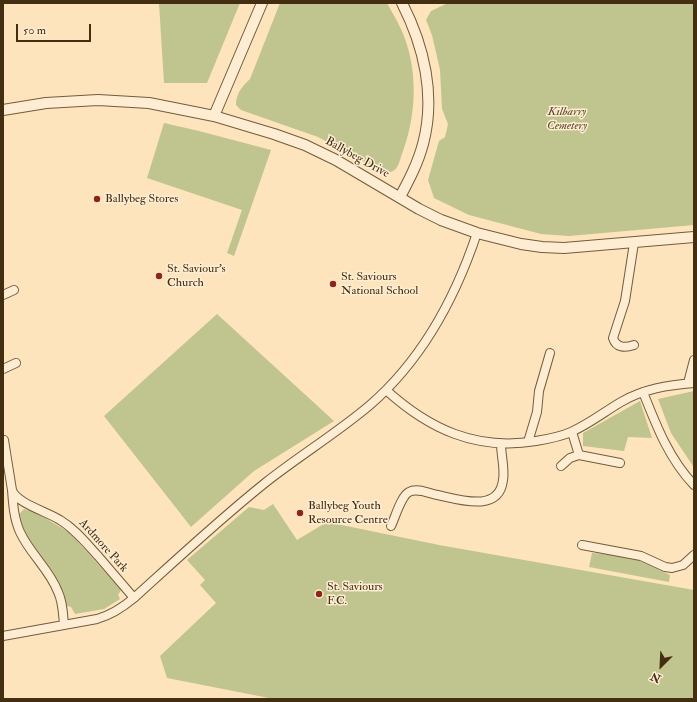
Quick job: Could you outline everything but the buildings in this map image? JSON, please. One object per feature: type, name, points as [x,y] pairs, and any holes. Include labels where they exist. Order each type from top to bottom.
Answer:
[{"type":"street","points":[[214,116],[262,3]]},
{"type":"street","points":[[400,197],[410,177],[423,144],[428,97],[422,52],[413,25],[402,3]]},
{"type":"street","name":"Ballybeg Drive","points":[[3,110],[46,103],[98,100],[149,103],[214,116],[305,145],[349,167],[441,220],[477,233],[521,244],[552,248],[576,248],[694,237]]},
{"type":"street","points":[[3,636],[97,619],[109,615],[123,607],[258,489],[349,422],[386,390],[415,357],[442,316],[460,280],[477,233]]},
{"type":"street","points":[[634,242],[625,301],[613,338],[621,347],[634,346]]},
{"type":"street","points":[[3,295],[14,290]]},
{"type":"street","points":[[528,442],[537,412],[539,391],[550,353]]},
{"type":"street","points":[[386,390],[420,417],[447,432],[474,440],[501,444],[528,442],[550,439],[572,432],[621,402],[643,392],[662,387],[691,383],[694,360]]},
{"type":"street","points":[[3,369],[16,363]]},
{"type":"street","points":[[643,392],[664,443],[675,461],[693,481]]},
{"type":"street","points":[[572,432],[579,455]]},
{"type":"street","points":[[4,440],[15,516],[19,530],[28,546],[57,588],[61,599],[64,625]]},
{"type":"street","points":[[391,526],[402,501],[406,494],[410,491],[422,491],[479,502],[496,496],[501,488],[503,480],[501,444]]},
{"type":"street","points":[[561,466],[570,458],[579,455],[620,463]]},
{"type":"street","name":"Ardmore Park","points":[[12,490],[14,496],[19,500],[50,514],[74,530],[134,598]]},
{"type":"street","points":[[582,545],[641,556],[672,568],[683,565],[694,555]]},
{"type":"green space","points":[[159,3],[240,3],[207,83],[164,83]]},
{"type":"green space","points":[[280,3],[387,3],[405,39],[413,72],[414,86],[414,100],[410,127],[397,168],[395,170],[392,172],[383,172],[318,137],[241,110],[236,105],[240,90],[250,79]]},
{"type":"green space","name":"Kilbarry Cemetery","points":[[448,3],[694,3],[694,225],[569,236],[541,234],[469,215],[434,198],[428,180],[439,141],[445,137],[448,124],[442,109],[440,70],[432,35],[426,20],[431,11]]},
{"type":"green space","points":[[164,123],[271,150],[234,256],[227,253],[242,210],[147,178]]},
{"type":"green space","points":[[217,314],[334,421],[254,471],[191,527],[104,416]]},
{"type":"green space","points":[[694,391],[693,466],[671,433],[658,399]]},
{"type":"green space","points":[[640,401],[652,438],[628,437],[624,451],[583,446],[583,433]]},
{"type":"green space","points":[[273,504],[297,540],[327,522],[439,545],[694,590],[694,699],[274,699],[167,678],[160,656],[216,603],[200,585],[205,580],[187,560],[249,507],[264,510]]},
{"type":"green space","points":[[24,509],[37,513],[70,533],[121,590],[118,595],[120,599],[104,609],[75,614],[71,607],[67,606],[64,593],[23,528],[19,514]]},
{"type":"green space","points":[[592,553],[629,556],[670,575],[669,582],[589,567]]},
{"type":"place","name":"Ballybeg Stores","points":[[97,199]]},
{"type":"place","name":"St. Saviour's Church","points":[[159,276]]},
{"type":"place","name":"St. Saviours National School","points":[[333,284]]},
{"type":"place","name":"Ballybeg Youth Resource Centre","points":[[300,513]]},
{"type":"place","name":"St. Saviours F.C.","points":[[319,594]]}]
